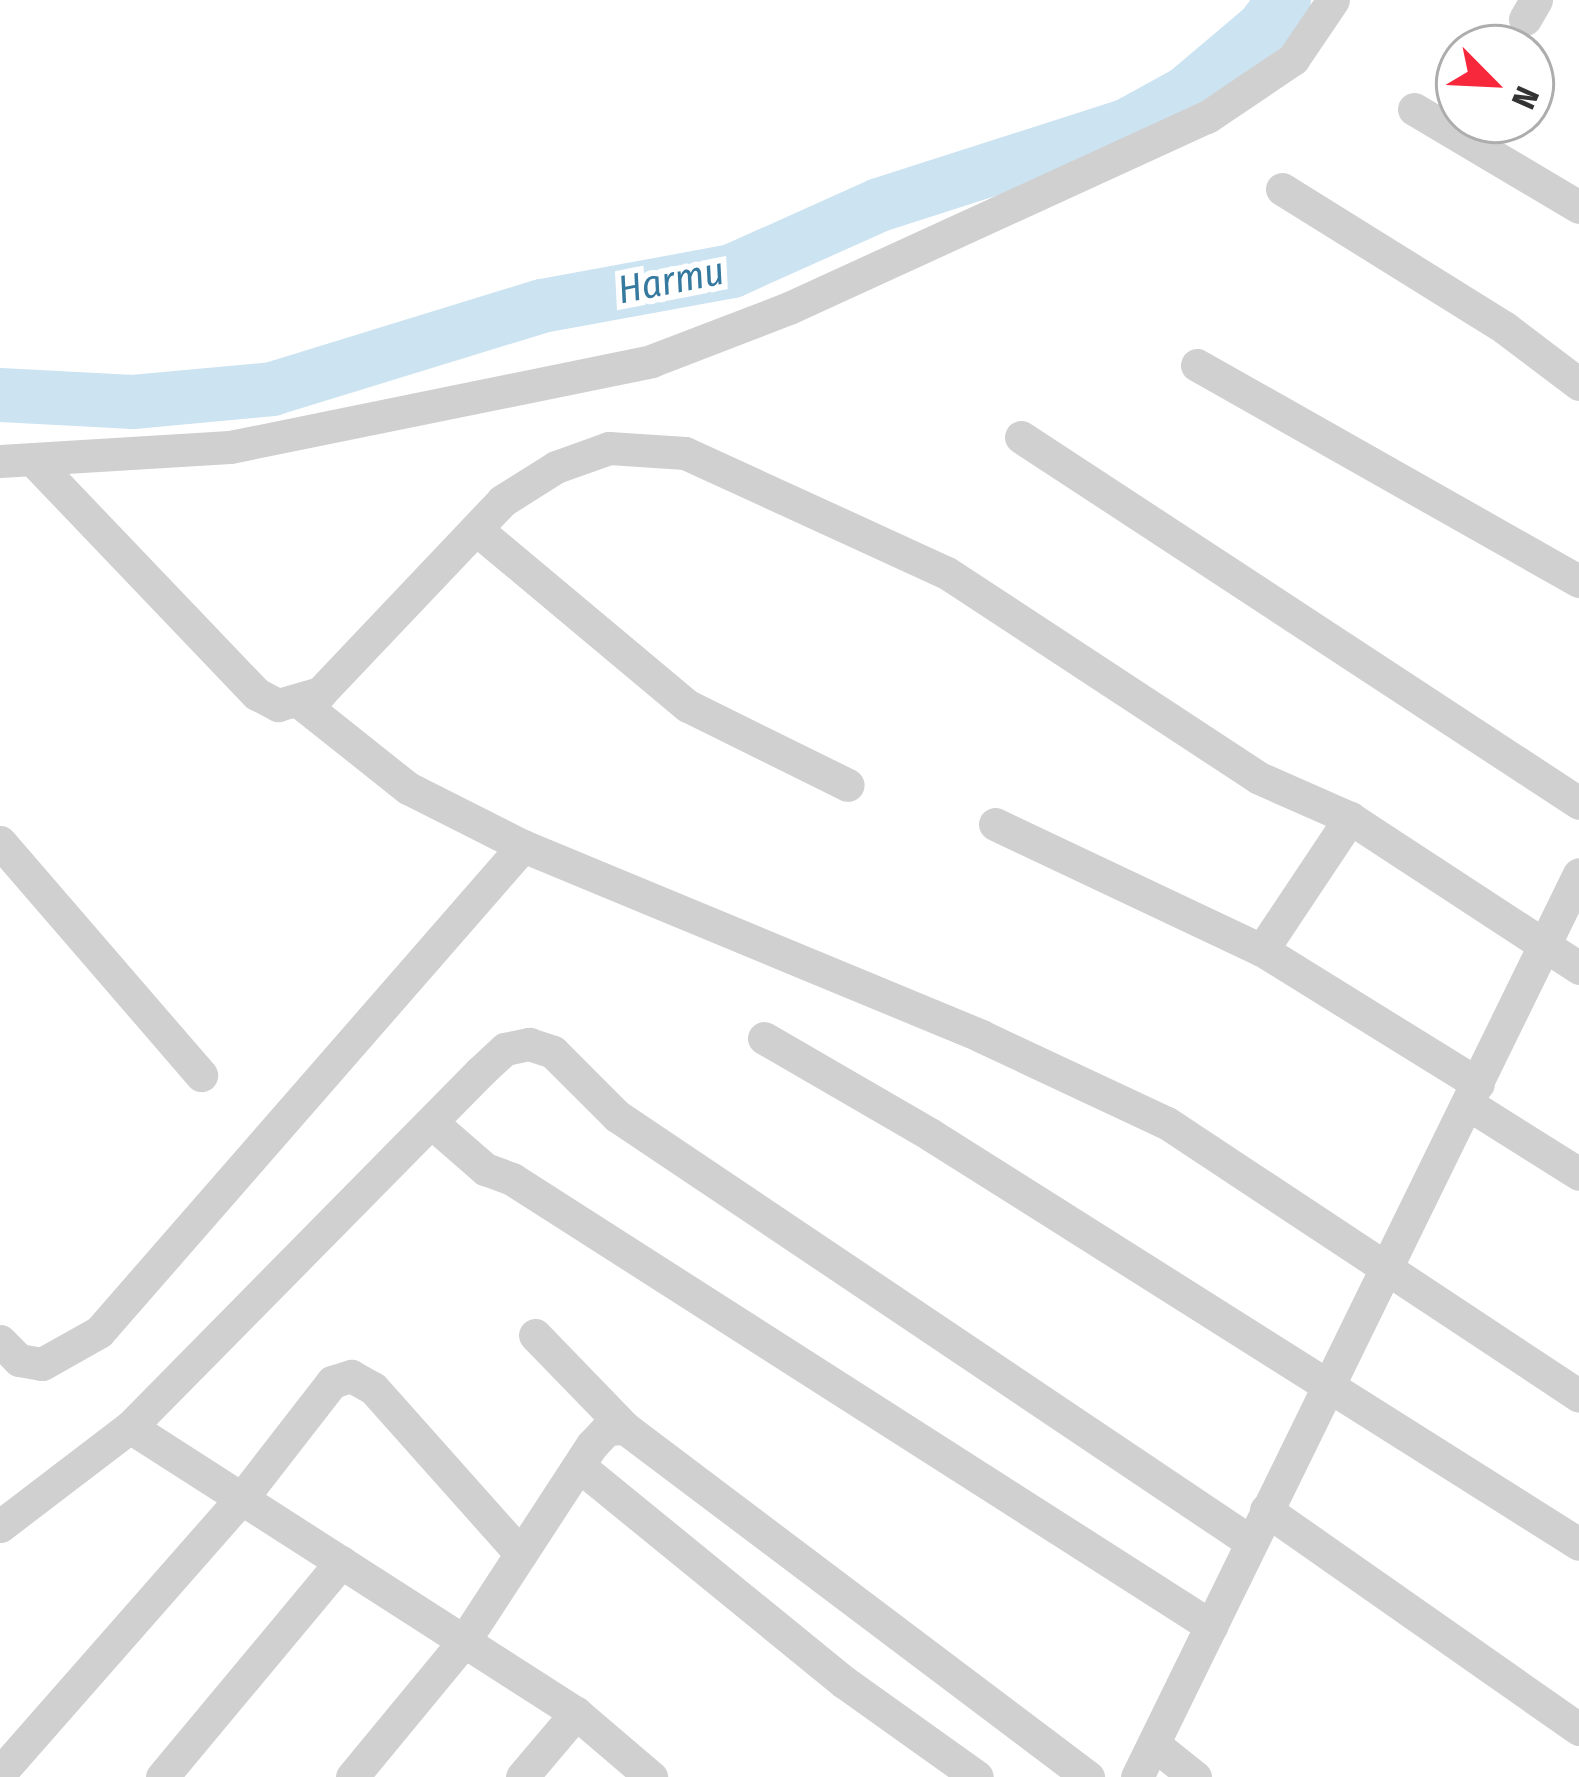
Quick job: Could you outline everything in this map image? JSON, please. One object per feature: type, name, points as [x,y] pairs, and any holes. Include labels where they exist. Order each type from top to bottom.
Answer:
[{"type":"street","points":[[16,460],[230,447],[651,362],[789,308],[1208,117],[1293,59],[1333,0]]},
{"type":"street","points":[[1414,109],[1579,207]]},
{"type":"street","points":[[1282,190],[1505,328],[1579,384]]},
{"type":"street","points":[[1197,365],[1579,581]]},
{"type":"street","points":[[1021,437],[1579,803]]},
{"type":"street","points":[[301,704],[476,529],[556,467],[609,448],[685,453],[947,574],[1259,778],[1350,818],[1579,968]]},
{"type":"street","points":[[16,460],[257,694],[278,705],[301,704],[409,788],[523,846],[982,1036],[1167,1123],[1579,1396]]},
{"type":"street","points":[[476,529],[688,706],[848,785]]},
{"type":"street","points":[[1262,950],[1350,818]]},
{"type":"street","points":[[995,824],[1262,950],[1473,1094],[1579,1174]]},
{"type":"street","points":[[0,1341],[19,1360],[42,1364],[99,1332],[523,846]]},
{"type":"street","points":[[6,862],[201,1076]]},
{"type":"street","points":[[1137,1777],[1579,874]]},
{"type":"street","points":[[764,1038],[1579,1544]]},
{"type":"street","points":[[0,1526],[130,1427],[505,1049],[553,1052],[617,1116],[1251,1542]]},
{"type":"street","points":[[431,1122],[484,1169],[512,1179],[1211,1626]]},
{"type":"street","points":[[535,1335],[625,1428],[1088,1777]]},
{"type":"street","points":[[0,1773],[242,1498],[332,1382],[351,1376],[373,1388],[521,1554]]},
{"type":"street","points":[[130,1427],[576,1713],[651,1777]]},
{"type":"street","points":[[352,1777],[464,1641],[607,1430],[625,1428]]},
{"type":"street","points":[[579,1466],[844,1682],[977,1777]]},
{"type":"street","points":[[1266,1510],[1579,1729]]},
{"type":"street","points":[[162,1777],[341,1562]]},
{"type":"street","points":[[522,1777],[576,1713]]},
{"type":"street","points":[[1156,1746],[1195,1777]]},
{"type":"waterway","name":"Harmu","points":[[0,395],[133,402],[272,389],[542,306],[732,271],[879,205],[1128,125],[1186,93],[1263,28],[1284,0]]}]
